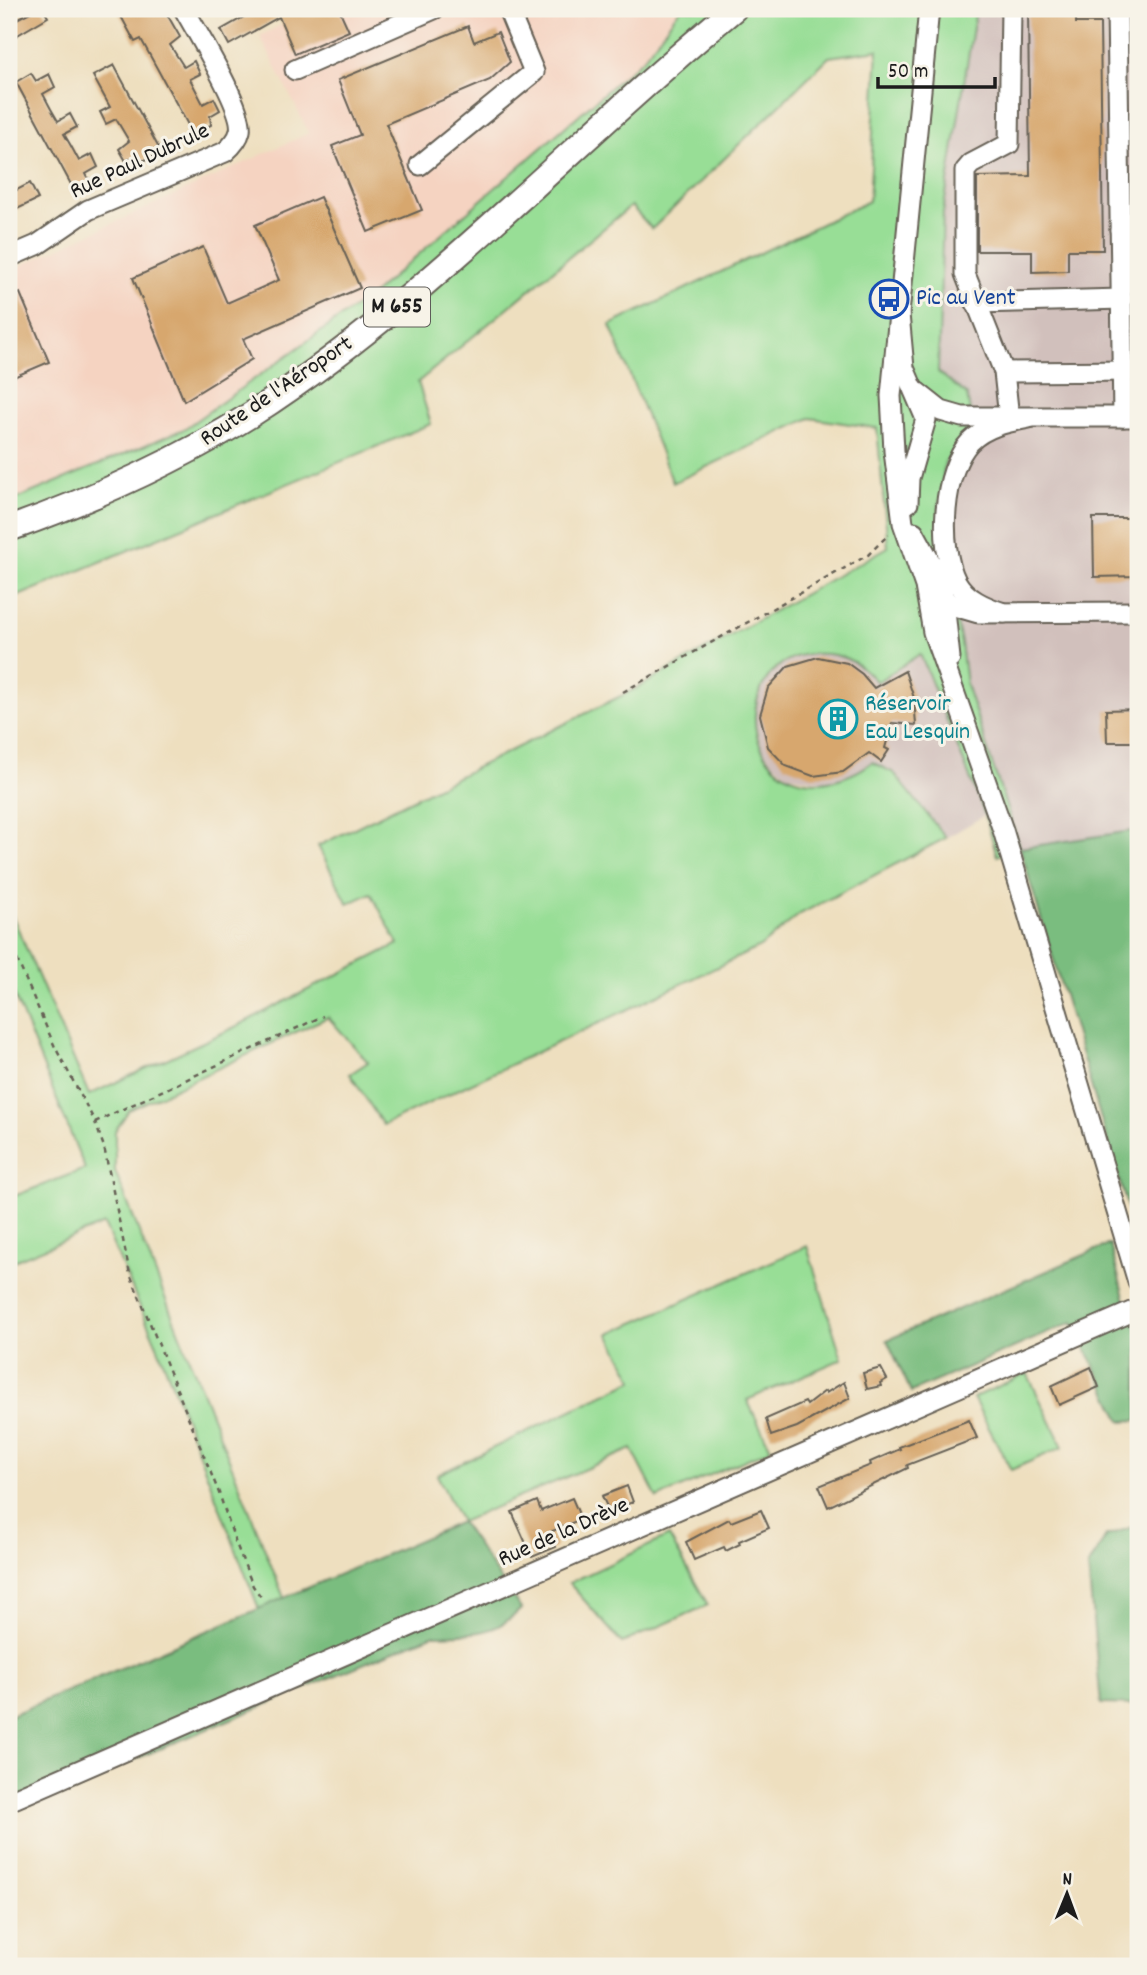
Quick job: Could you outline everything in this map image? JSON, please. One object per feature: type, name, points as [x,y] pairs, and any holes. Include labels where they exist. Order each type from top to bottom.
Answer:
[{"type":"main road","name":"Route de l'Aéroport","points":[[9,529],[147,472],[252,414],[308,375],[405,300],[734,9]]},
{"type":"street","name":"Rue Paul Dubrule","points":[[9,257],[37,244],[88,210],[225,152],[235,143],[240,132],[237,111],[184,9]]},
{"type":"street","points":[[295,70],[434,9]]},
{"type":"street","points":[[420,165],[534,72],[509,9]]},
{"type":"street","points":[[929,9],[893,351],[892,435],[905,529],[1007,841],[1136,1270]]},
{"type":"street","points":[[1009,418],[1004,372],[965,274],[965,171],[971,164],[1009,144],[1011,9]]},
{"type":"street","points":[[892,435],[903,420],[932,410],[968,418],[1131,417],[1130,371],[1122,299],[1129,230],[1117,9]]},
{"type":"street","points":[[976,303],[1122,299]]},
{"type":"street","points":[[899,314],[902,362],[914,389],[932,410]]},
{"type":"street","points":[[1004,372],[1130,371]]},
{"type":"street","points":[[932,410],[909,478],[908,505],[914,532],[940,575],[946,602],[943,646]]},
{"type":"street","points":[[1004,613],[979,603],[957,582],[950,563],[947,494],[960,455],[984,432],[1000,424],[1029,418]]},
{"type":"street","points":[[922,577],[946,602],[972,612],[1138,612]]},
{"type":"street","name":"Rue de la Drève","points":[[9,1801],[1138,1309]]},
{"type":"path","points":[[622,692],[868,555],[886,535],[905,529]]},
{"type":"path","points":[[9,941],[55,1047],[96,1122],[130,1275],[219,1493],[235,1541],[261,1597]]},
{"type":"path","points":[[96,1122],[323,1016]]},
{"type":"shaded area","points":[[311,9],[680,9],[643,59],[372,295],[184,429],[9,502],[9,271],[309,133],[260,36]]},
{"type":"shaded area","points":[[976,9],[1138,9],[1138,830],[1020,848],[966,684],[961,643],[943,554],[939,506],[945,462],[973,428],[938,373],[943,213]]},
{"type":"shaded area","points":[[920,653],[985,815],[946,838],[894,773],[854,776],[831,783],[788,775],[772,762],[761,747],[754,717],[758,696],[769,675],[784,660],[802,654],[841,655],[863,666]]},
{"type":"green space","points":[[680,9],[976,9],[943,213],[938,372],[967,395],[973,428],[945,462],[939,506],[943,554],[961,643],[966,684],[1020,848],[997,856],[985,815],[920,654],[877,682],[855,663],[839,656],[811,654],[795,657],[771,674],[757,701],[756,732],[770,762],[782,773],[812,782],[843,778],[872,762],[894,773],[946,838],[800,914],[760,947],[383,1125],[350,1074],[368,1062],[328,1017],[129,1110],[115,1131],[115,1171],[284,1598],[259,1609],[158,1348],[104,1224],[9,1263],[9,1198],[85,1169],[9,982],[9,908],[89,1095],[231,1029],[398,944],[371,893],[348,904],[318,846],[639,687],[888,547],[877,428],[810,418],[673,483],[610,325],[869,201],[878,50],[829,57],[652,229],[631,206],[418,382],[431,424],[9,600],[9,502],[184,429],[372,295],[643,59]]},
{"type":"green space","points":[[1138,830],[1138,1231],[1133,1226],[1020,848]]},
{"type":"green space","points":[[1110,1244],[1124,1297],[1138,1332],[1138,1420],[1121,1421],[1073,1322],[911,1392],[887,1340]]},
{"type":"green space","points":[[807,1246],[842,1359],[747,1400],[771,1449],[657,1498],[632,1449],[461,1522],[437,1475],[634,1380],[609,1334]]},
{"type":"green space","points":[[1027,1373],[1063,1447],[1011,1470],[973,1398]]},
{"type":"green space","points":[[461,1522],[521,1609],[511,1618],[480,1632],[432,1635],[9,1812],[9,1716]]},
{"type":"green space","points":[[1138,1525],[1138,1705],[1101,1704],[1088,1567],[1106,1536]]},
{"type":"green space","points":[[669,1536],[708,1605],[622,1643],[569,1583]]},
{"type":"building","points":[[36,9],[43,9],[48,17],[9,40],[9,23]]},
{"type":"building","points":[[117,9],[164,9],[180,37],[170,45],[184,67],[194,61],[200,74],[190,79],[203,104],[214,98],[220,110],[210,116],[211,125],[193,134],[141,39],[135,42]]},
{"type":"building","points":[[258,9],[339,9],[349,31],[295,54],[279,17],[229,45],[221,30]]},
{"type":"building","points":[[1076,9],[1076,23],[1100,23],[1103,250],[1068,250],[1068,271],[1032,272],[1032,251],[977,251],[977,177],[1030,176],[1028,10]]},
{"type":"building","points":[[468,26],[474,42],[498,32],[510,62],[490,80],[386,124],[422,210],[368,232],[332,146],[360,135],[338,80]]},
{"type":"building","points":[[114,65],[161,152],[143,161],[136,156],[126,161],[119,149],[129,141],[116,119],[106,124],[100,112],[110,107],[93,76]]},
{"type":"building","points":[[31,73],[36,81],[49,74],[55,87],[43,94],[58,121],[70,114],[77,127],[64,134],[79,161],[92,154],[98,167],[86,174],[90,182],[74,190],[16,82]]},
{"type":"building","points":[[30,183],[38,199],[9,213],[9,194]]},
{"type":"building","points":[[320,197],[360,288],[243,339],[252,359],[184,401],[133,278],[203,247],[227,303],[279,280],[255,225]]},
{"type":"building","points":[[20,293],[49,362],[9,379],[9,298]]},
{"type":"building","points":[[1093,518],[1138,518],[1138,576],[1094,577]]},
{"type":"building","name":"Réservoir Eau Lesquin","points":[[818,657],[847,663],[862,674],[874,688],[905,671],[914,698],[916,725],[892,723],[885,748],[889,750],[881,762],[869,753],[843,772],[813,776],[786,766],[768,747],[760,715],[768,688],[788,666]]},
{"type":"building","points":[[1138,709],[1138,742],[1107,742],[1106,710]]},
{"type":"building","points":[[1091,1367],[1099,1387],[1059,1405],[1051,1386]]},
{"type":"building","points":[[881,1368],[887,1379],[880,1383],[881,1386],[867,1389],[863,1373]]},
{"type":"building","points":[[844,1382],[850,1398],[797,1427],[771,1436],[766,1419],[805,1402],[807,1405],[825,1391],[826,1393]]},
{"type":"building","points":[[969,1420],[977,1438],[907,1465],[908,1468],[828,1507],[819,1486],[871,1465],[870,1462],[900,1449],[899,1447]]},
{"type":"building","points":[[627,1486],[633,1502],[609,1511],[602,1496]]},
{"type":"building","points":[[572,1498],[581,1519],[550,1532],[556,1547],[532,1557],[512,1512],[537,1501],[541,1511]]},
{"type":"building","points":[[761,1510],[769,1528],[739,1541],[740,1544],[726,1551],[724,1547],[694,1560],[686,1542],[729,1519],[731,1522]]},
{"type":"place","name":"Pic au Vent","points":[[889,299]]},
{"type":"place","name":"Réservoir Eau Lesquin","points":[[838,719]]}]
